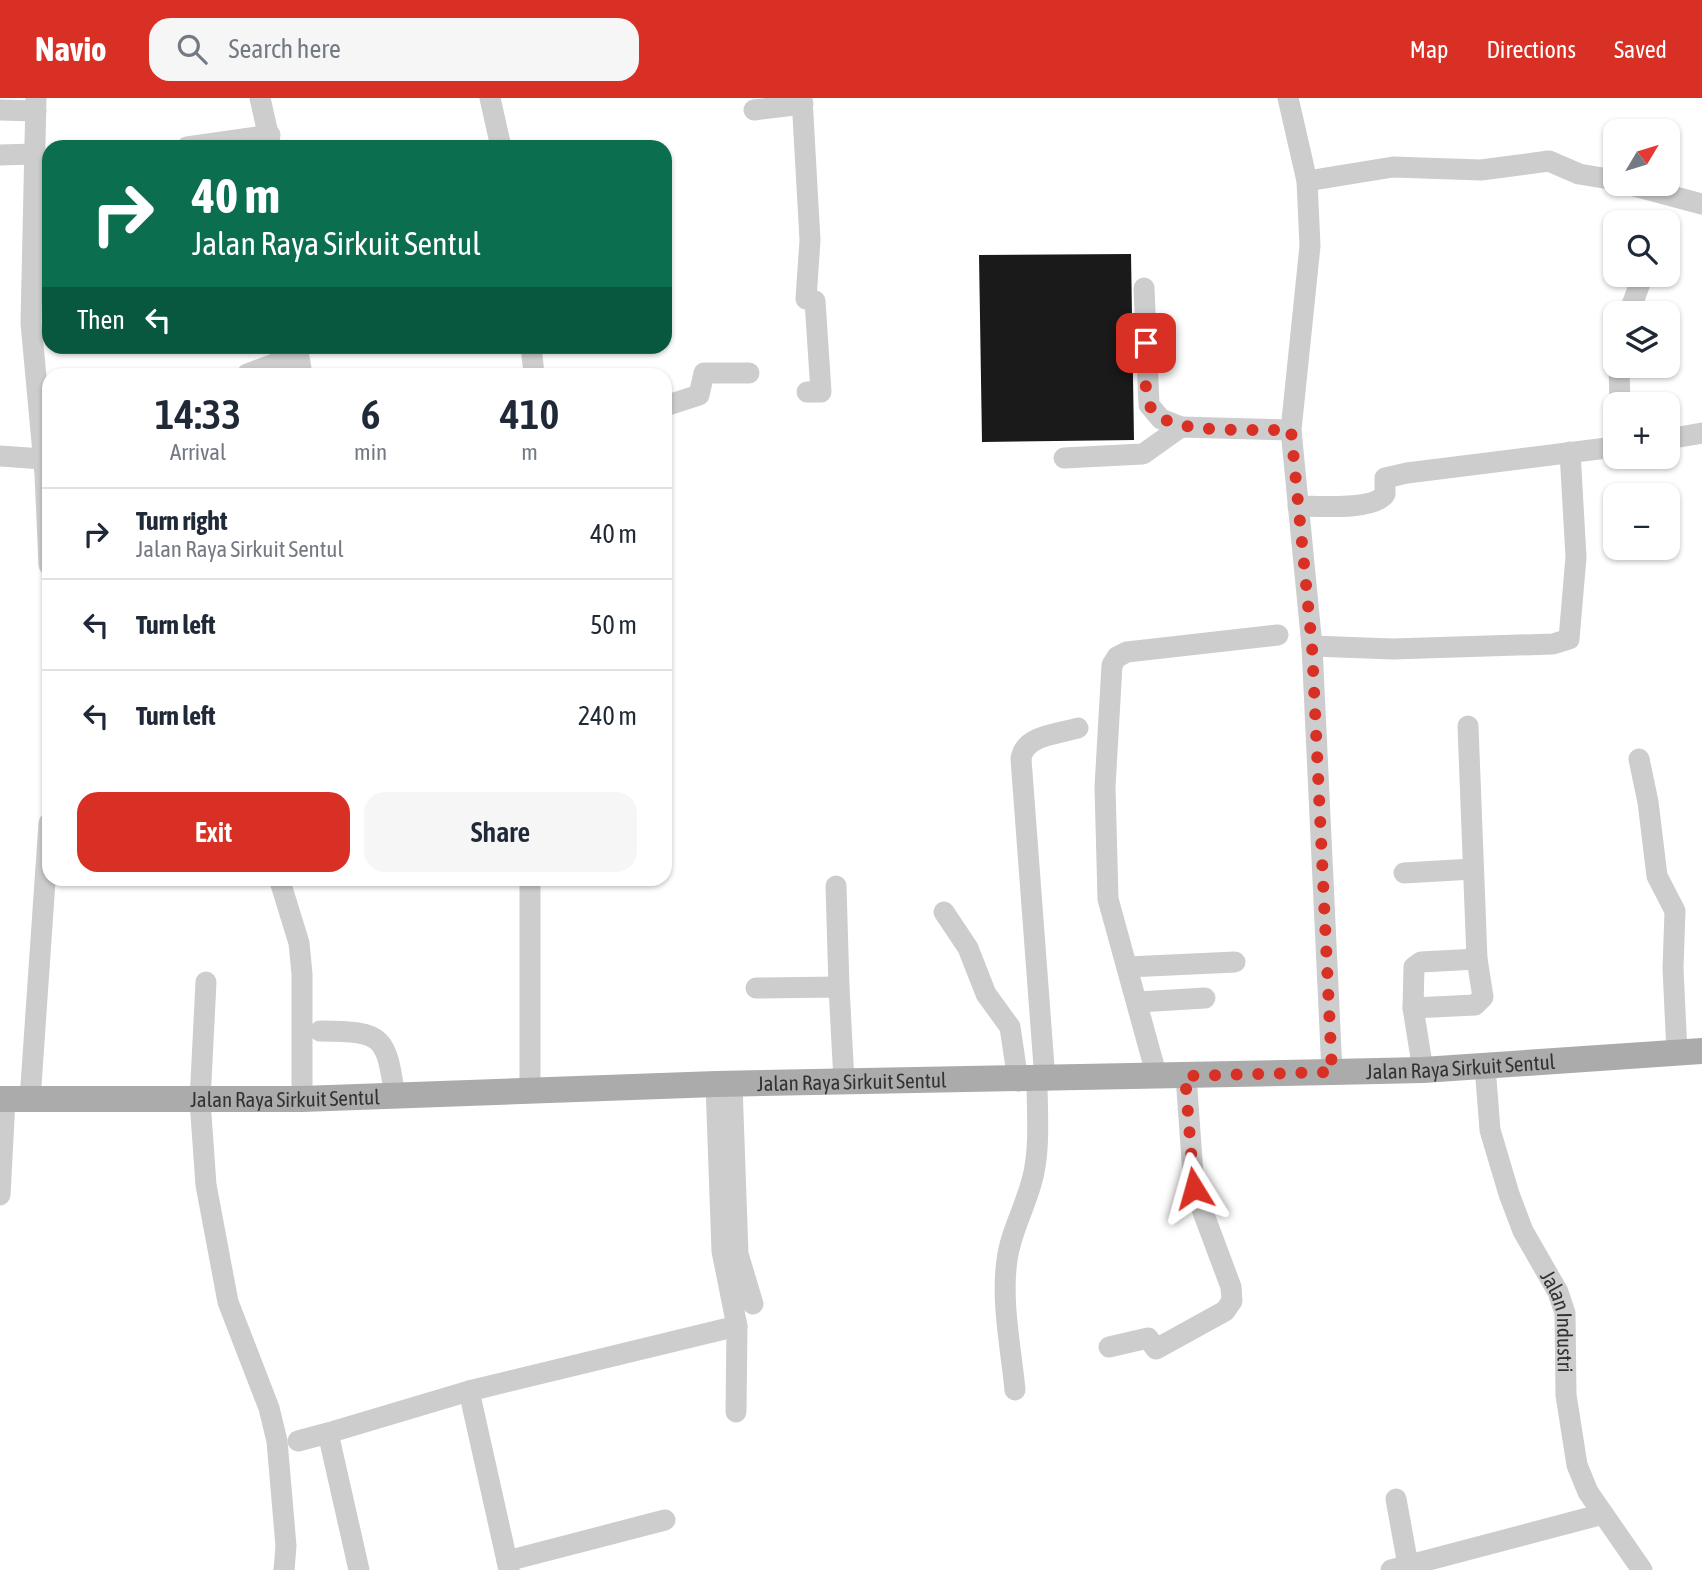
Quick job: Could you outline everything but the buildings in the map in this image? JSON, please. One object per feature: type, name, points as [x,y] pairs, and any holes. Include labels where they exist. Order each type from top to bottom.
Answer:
[{"type":"main road","name":"Jalan Raya Sirkuit Sentul","points":[[12,1100],[302,1100],[724,1084],[1033,1080],[1423,1070],[1689,1052]]},
{"type":"street","points":[[260,98],[270,140]]},
{"type":"street","points":[[490,98],[499,140]]},
{"type":"street","points":[[1289,98],[1307,181],[1310,261],[1291,430],[1312,646],[1332,1072]]},
{"type":"street","points":[[754,110],[802,101],[810,240],[806,299],[815,301],[821,392],[807,392]]},
{"type":"street","points":[[0,110],[36,104],[42,372]]},
{"type":"street","points":[[0,155],[36,154]]},
{"type":"street","points":[[1307,181],[1393,167],[1481,170],[1549,161],[1579,174],[1603,178]]},
{"type":"street","points":[[1672,196],[1702,204]]},
{"type":"street","points":[[1144,288],[1149,405],[1157,417],[1181,426],[1291,430]]},
{"type":"street","points":[[268,368],[299,359]]},
{"type":"street","points":[[672,404],[699,395],[704,373],[749,373]]},
{"type":"street","points":[[1064,458],[1143,454],[1181,426]]},
{"type":"street","points":[[1680,437],[1702,433]]},
{"type":"street","points":[[1298,506],[1348,506],[1376,502],[1385,494],[1385,478],[1407,473],[1603,448]]},
{"type":"street","points":[[1312,646],[1392,649],[1553,644],[1569,639],[1576,557],[1570,452]]},
{"type":"street","points":[[0,456],[42,469]]},
{"type":"street","points":[[1157,1077],[1139,1002],[1114,924],[1107,880],[1105,787],[1114,660],[1133,650],[1278,635]]},
{"type":"street","points":[[1413,1008],[1479,1004],[1483,996],[1477,959],[1468,726]]},
{"type":"street","points":[[1015,1390],[1006,1305],[1006,1264],[1016,1223],[1034,1174],[1038,1134],[1033,1080],[1021,759],[1022,750],[1030,741],[1078,728]]},
{"type":"street","points":[[1639,759],[1647,791],[1657,876],[1675,911],[1672,968],[1689,1052]]},
{"type":"street","points":[[1404,873],[1473,869]]},
{"type":"street","points":[[0,1195],[42,875]]},
{"type":"street","points":[[281,886],[299,943],[303,974],[302,1100]]},
{"type":"street","points":[[530,886],[530,1092]]},
{"type":"street","points":[[836,886],[844,1081]]},
{"type":"street","points":[[944,912],[968,948],[986,994],[1010,1027],[1015,1044],[1033,1080]]},
{"type":"street","points":[[1423,1070],[1413,1008],[1413,970],[1416,964],[1477,959]]},
{"type":"street","points":[[1128,967],[1235,962]]},
{"type":"street","points":[[206,982],[200,1101],[206,1185],[228,1302],[269,1408],[277,1441],[282,1478],[284,1570]]},
{"type":"street","points":[[756,988],[839,987]]},
{"type":"street","points":[[1139,1002],[1205,998]]},
{"type":"street","points":[[320,1031],[372,1037],[383,1043],[388,1051],[395,1097]]},
{"type":"street","name":"Jalan Industri","points":[[1485,1066],[1490,1130],[1509,1195],[1519,1223],[1555,1286],[1565,1313],[1566,1395],[1574,1457],[1588,1492],[1642,1570]]},
{"type":"street","points":[[1109,1347],[1148,1338],[1156,1349],[1225,1311],[1232,1301],[1231,1287],[1194,1188],[1185,1076]]},
{"type":"street","points":[[724,1084],[738,1254],[753,1304]]},
{"type":"street","points":[[724,1084],[722,1251],[737,1326],[736,1412]]},
{"type":"street","points":[[298,1441],[469,1391],[737,1326]]},
{"type":"street","points":[[469,1391],[508,1565],[665,1520]]},
{"type":"street","points":[[328,1433],[359,1570]]},
{"type":"street","points":[[1396,1499],[1400,1567],[1603,1514]]},
{"type":"route","points":[[1146,343],[1149,405],[1161,419],[1181,426],[1291,430],[1312,646],[1332,1072],[1185,1076],[1194,1188]]}]
